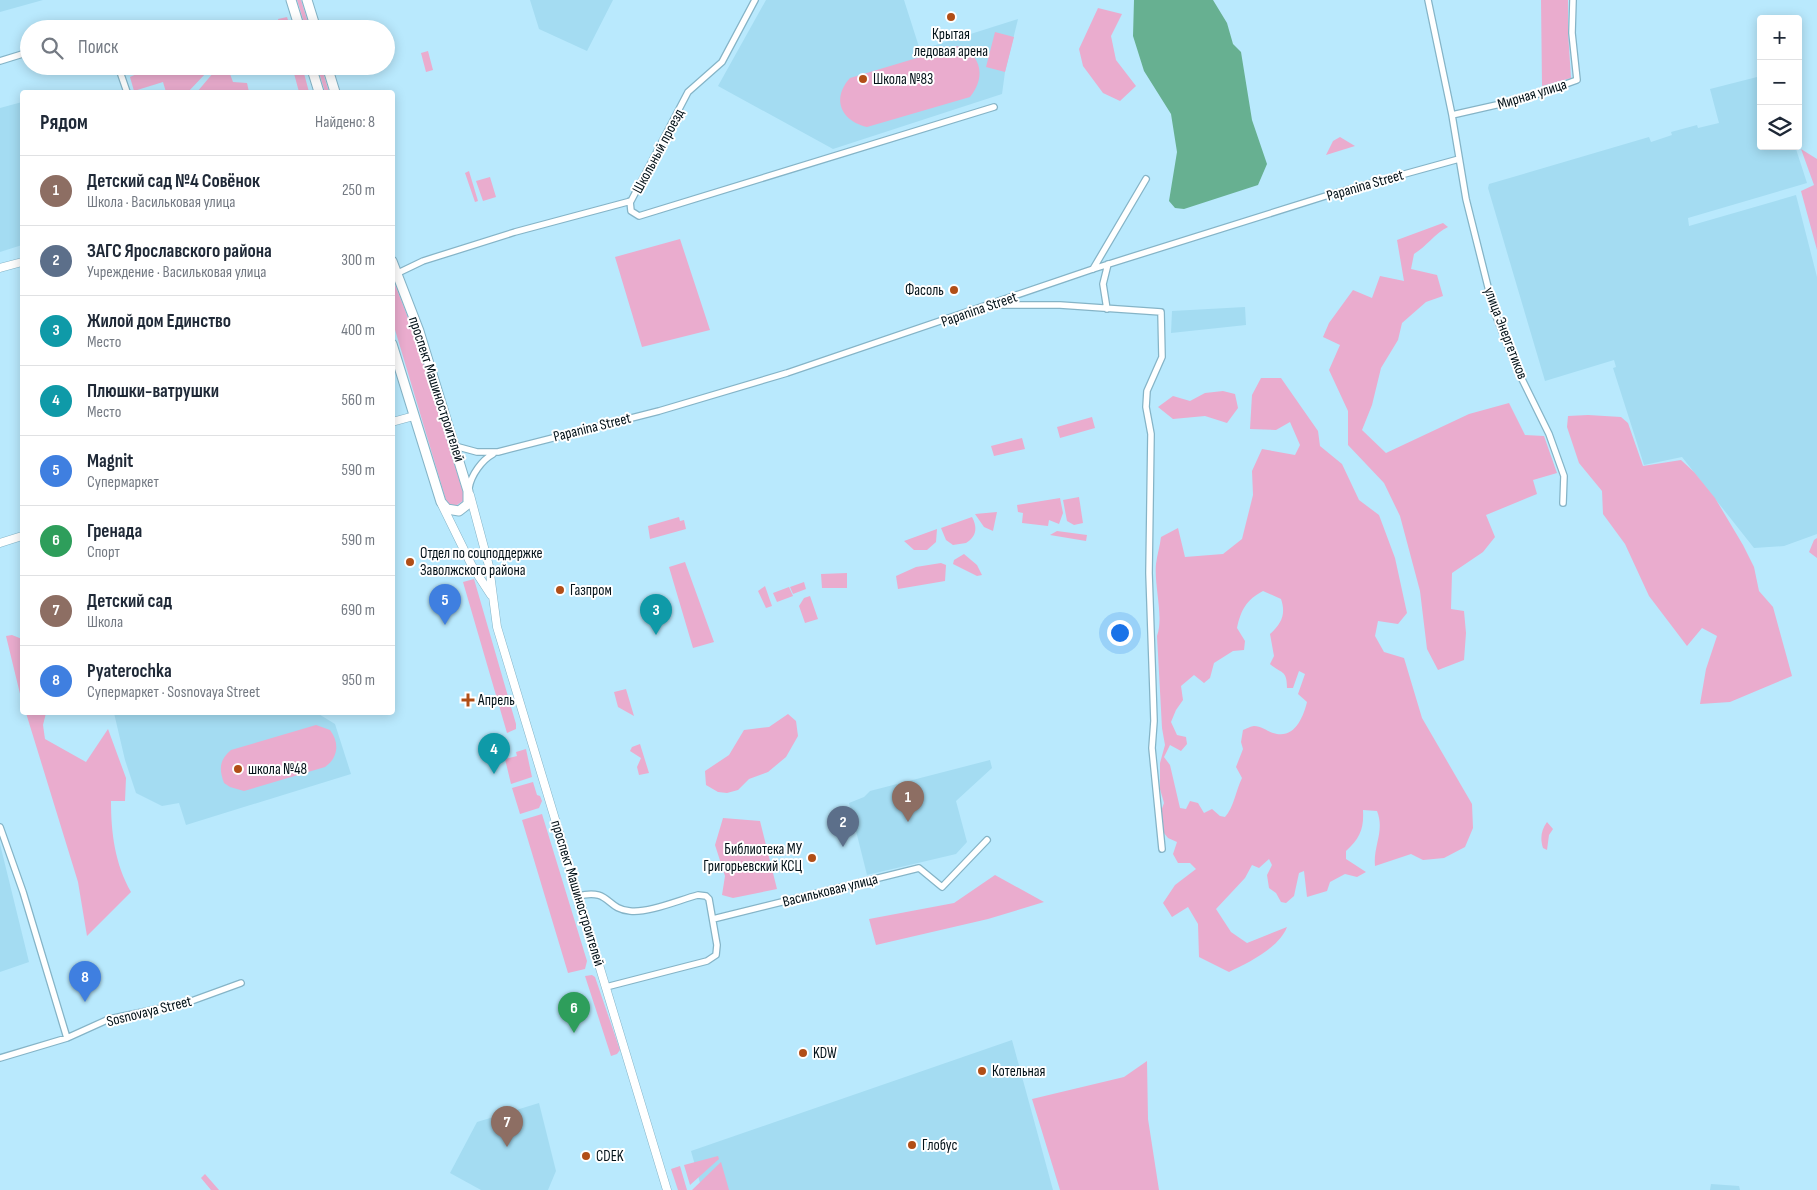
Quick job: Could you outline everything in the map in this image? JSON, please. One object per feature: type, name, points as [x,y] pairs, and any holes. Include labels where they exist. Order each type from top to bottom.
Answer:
[{"type":"main road","points":[[291,0],[297,20]]},
{"type":"main road","points":[[307,0],[313,20]]},
{"type":"main road","points":[[314,75],[318,90]]},
{"type":"main road","points":[[330,75],[334,90]]},
{"type":"main road","name":"проспект Машиностроителей","points":[[395,266],[419,331],[468,491]]},
{"type":"main road","name":"проспект Машиностроителей","points":[[395,354],[441,502]]},
{"type":"main road","points":[[441,502],[447,509],[459,511],[468,504],[468,491]]},
{"type":"street","name":"Школьный проезд","points":[[398,272],[514,232],[598,208],[630,202],[635,196],[688,92],[722,62],[756,0]]},
{"type":"street","points":[[1428,0],[1459,158]]},
{"type":"street","name":"Мирная улица","points":[[1452,115],[1527,98],[1577,80],[1572,33],[1573,0]]},
{"type":"street","points":[[0,61],[20,55]]},
{"type":"street","points":[[121,75],[126,90]]},
{"type":"street","points":[[630,202],[632,211],[639,216],[994,107]]},
{"type":"street","name":"Papanina Street","points":[[455,446],[481,453],[498,452],[658,411],[787,374],[1108,264],[1332,194],[1459,158]]},
{"type":"street","name":"улица Энергетиков","points":[[1459,158],[1470,218],[1494,311],[1518,371],[1552,442],[1564,476],[1563,503]]},
{"type":"street","points":[[1093,269],[1146,179]]},
{"type":"street","points":[[0,268],[20,263]]},
{"type":"street","points":[[1107,309],[1103,284],[1108,264]]},
{"type":"street","points":[[989,305],[1060,305],[1161,312],[1162,357],[1147,391],[1146,407],[1151,434],[1149,573],[1154,721],[1152,748],[1162,849]]},
{"type":"street","points":[[395,421],[414,416]]},
{"type":"street","name":"Papanina Street","points":[[468,491],[473,476],[488,457],[498,452]]},
{"type":"street","name":"проспект Машиностроителей","points":[[468,491],[488,560],[492,595],[500,636],[668,1190]]},
{"type":"street","name":"проспект Машиностроителей","points":[[441,502],[472,566],[492,595]]},
{"type":"street","points":[[0,543],[20,537]]},
{"type":"street","points":[[0,827],[23,892],[66,1038]]},
{"type":"street","name":"Васильковая улица","points":[[713,920],[919,868],[942,887],[986,840]]},
{"type":"street","points":[[578,896],[596,893],[604,896],[618,908],[632,911],[702,895],[709,899],[716,955],[707,961],[650,974],[606,987]]},
{"type":"street","name":"Sosnovaya Street","points":[[0,1058],[66,1038],[108,1019],[186,1003],[241,983]]},
{"type":"shaded area","points":[[0,0],[43,0],[0,12]]},
{"type":"shaded area","points":[[297,0],[301,0],[307,20],[303,20]]},
{"type":"shaded area","points":[[530,0],[613,0],[587,51],[539,29]]},
{"type":"shaded area","name":"Школа №83","points":[[766,0],[904,0],[920,50],[1018,19],[1005,72],[1002,94],[833,149],[718,86]]},
{"type":"shaded area","points":[[1134,0],[1213,0],[1227,23],[1233,44],[1241,52],[1252,120],[1267,164],[1258,185],[1184,209],[1175,208],[1169,201],[1177,152],[1171,114],[1144,71],[1133,36]]},
{"type":"shaded area","points":[[1541,0],[1568,0],[1571,78],[1542,86]]},
{"type":"shaded area","points":[[1098,8],[1122,14],[1111,36],[1116,60],[1136,86],[1120,101],[1103,93],[1083,66],[1079,49]]},
{"type":"shaded area","points":[[287,17],[288,20],[278,20]]},
{"type":"shaded area","points":[[995,32],[1014,37],[1005,72],[986,67]]},
{"type":"shaded area","points":[[957,46],[972,55],[979,67],[978,82],[970,97],[867,127],[851,120],[845,114],[840,101],[844,86],[850,78]]},
{"type":"shaded area","points":[[428,51],[433,70],[426,72],[421,53]]},
{"type":"shaded area","points":[[134,75],[204,75],[190,90],[165,90],[163,82],[134,90],[130,77]]},
{"type":"shaded area","points":[[211,75],[230,75],[233,82],[247,83],[249,90],[199,90]]},
{"type":"shaded area","points":[[294,75],[304,75],[308,90],[298,90]]},
{"type":"shaded area","points":[[320,75],[324,75],[328,90],[324,90]]},
{"type":"shaded area","points":[[1757,77],[1757,150],[1796,150],[1807,183],[1688,218],[1689,226],[1796,195],[1817,277],[1817,534],[1784,546],[1754,548],[1682,457],[1644,465],[1613,368],[1616,367],[1614,360],[1545,381],[1488,188],[1489,184],[1649,137],[1651,142],[1672,135],[1671,132],[1697,125],[1698,128],[1719,123],[1710,89]]},
{"type":"shaded area","points":[[20,103],[20,246],[0,252],[0,108]]},
{"type":"shaded area","points":[[1340,137],[1355,146],[1326,155],[1333,141]]},
{"type":"shaded area","points":[[1802,150],[1817,159],[1817,250],[1801,191],[1814,185]]},
{"type":"shaded area","points":[[469,171],[478,201],[475,202],[465,173]]},
{"type":"shaded area","points":[[490,177],[496,197],[483,201],[476,181]]},
{"type":"shaded area","points":[[1443,223],[1448,227],[1414,254],[1411,269],[1437,275],[1443,296],[1426,302],[1402,323],[1398,340],[1381,368],[1372,405],[1362,430],[1386,453],[1469,414],[1509,403],[1525,435],[1544,436],[1557,473],[1533,480],[1537,494],[1486,515],[1495,537],[1483,552],[1452,573],[1451,609],[1464,611],[1466,633],[1464,660],[1438,670],[1427,649],[1420,591],[1400,516],[1384,483],[1348,445],[1348,411],[1329,370],[1340,345],[1323,337],[1329,323],[1353,290],[1372,298],[1380,276],[1404,281],[1397,240]]},
{"type":"shaded area","points":[[680,239],[710,330],[642,347],[615,257]]},
{"type":"shaded area","points":[[395,285],[414,333],[463,492],[463,501],[457,505],[450,505],[446,500],[395,330]]},
{"type":"shaded area","points":[[1245,307],[1246,325],[1171,333],[1172,311]]},
{"type":"shaded area","points":[[1261,378],[1281,378],[1318,431],[1320,446],[1342,464],[1359,500],[1379,515],[1395,558],[1407,613],[1398,624],[1378,621],[1375,636],[1384,652],[1404,658],[1422,718],[1472,804],[1473,828],[1465,847],[1444,858],[1423,860],[1411,854],[1375,866],[1380,825],[1379,818],[1377,811],[1363,810],[1363,823],[1360,833],[1355,842],[1346,851],[1346,859],[1366,872],[1357,877],[1345,874],[1330,882],[1327,891],[1307,897],[1304,871],[1299,873],[1294,896],[1286,903],[1281,902],[1276,893],[1269,888],[1267,875],[1272,865],[1269,859],[1259,868],[1252,865],[1245,878],[1216,909],[1231,932],[1247,943],[1287,927],[1283,935],[1270,948],[1229,972],[1199,957],[1198,924],[1188,907],[1172,917],[1163,903],[1175,885],[1196,869],[1190,863],[1178,863],[1173,854],[1177,842],[1168,838],[1160,828],[1160,814],[1164,803],[1160,789],[1160,763],[1165,745],[1162,728],[1157,636],[1160,620],[1156,564],[1161,537],[1178,528],[1185,557],[1223,554],[1242,539],[1253,495],[1252,471],[1262,449],[1295,455],[1300,445],[1290,422],[1276,430],[1250,429],[1252,395]],"holes":[[[1263,591],[1281,599],[1282,618],[1270,634],[1274,656],[1270,664],[1285,675],[1287,688],[1293,688],[1299,671],[1305,674],[1298,694],[1307,702],[1303,715],[1296,726],[1287,733],[1273,733],[1254,726],[1243,730],[1241,742],[1243,749],[1236,767],[1242,778],[1231,808],[1225,817],[1220,816],[1212,809],[1204,813],[1198,803],[1190,801],[1186,809],[1180,808],[1170,765],[1164,757],[1170,745],[1181,751],[1187,744],[1186,737],[1177,735],[1171,722],[1183,700],[1181,686],[1194,675],[1204,683],[1210,678],[1214,663],[1233,651],[1244,650],[1245,641],[1237,628],[1240,616],[1252,598]]]},
{"type":"shaded area","points":[[1223,391],[1235,394],[1238,408],[1227,423],[1205,416],[1173,419],[1158,407],[1173,396],[1190,401],[1205,393]]},
{"type":"shaded area","points":[[1568,416],[1621,417],[1628,423],[1643,466],[1681,460],[1694,472],[1715,498],[1754,567],[1759,591],[1773,607],[1792,676],[1730,702],[1700,704],[1706,669],[1717,636],[1702,628],[1687,646],[1649,596],[1625,544],[1603,514],[1602,491],[1579,463],[1567,427]]},
{"type":"shaded area","points":[[1092,417],[1095,428],[1060,438],[1057,427]]},
{"type":"shaded area","points":[[1022,438],[1025,449],[994,456],[991,446]]},
{"type":"shaded area","points":[[1079,497],[1083,523],[1074,525],[1067,521],[1063,500]]},
{"type":"shaded area","points":[[1060,498],[1063,513],[1059,524],[1049,520],[1048,526],[1022,523],[1023,513],[1018,512],[1017,505]]},
{"type":"shaded area","points":[[997,512],[993,531],[984,527],[975,514]]},
{"type":"shaded area","points":[[679,517],[680,521],[684,520],[686,529],[650,539],[648,526]]},
{"type":"shaded area","points":[[972,517],[975,532],[969,541],[953,545],[946,540],[941,528]]},
{"type":"shaded area","points":[[937,529],[936,542],[927,550],[914,550],[904,541]]},
{"type":"shaded area","points":[[1057,531],[1087,535],[1086,541],[1050,535]]},
{"type":"shaded area","points":[[1817,538],[1817,558],[1809,552],[1814,540]]},
{"type":"shaded area","points":[[964,554],[977,565],[982,575],[977,576],[953,564],[954,560]]},
{"type":"shaded area","points":[[685,562],[714,642],[693,648],[669,567]]},
{"type":"shaded area","points":[[941,563],[946,565],[945,581],[898,589],[896,576],[916,567]]},
{"type":"shaded area","points":[[847,573],[847,588],[822,588],[821,574]]},
{"type":"shaded area","points":[[474,579],[516,724],[516,729],[507,733],[463,582]]},
{"type":"shaded area","points":[[804,582],[806,589],[793,594],[790,587]]},
{"type":"shaded area","points":[[765,586],[772,606],[766,608],[758,591]]},
{"type":"shaded area","points":[[789,587],[793,596],[777,602],[773,593]]},
{"type":"shaded area","points":[[810,596],[818,619],[805,623],[799,606],[804,598]]},
{"type":"shaded area","points":[[12,635],[20,638],[20,694],[6,636]]},
{"type":"shaded area","points":[[626,689],[634,716],[618,707],[614,692]]},
{"type":"shaded area","points":[[788,714],[796,721],[798,736],[786,757],[768,772],[749,779],[738,790],[727,793],[718,792],[706,785],[705,771],[729,755],[744,730],[769,727]]},
{"type":"shaded area","points":[[27,715],[46,715],[43,725],[45,739],[86,762],[108,729],[126,778],[125,801],[111,801],[111,813],[115,848],[121,870],[131,892],[87,936],[78,882]]},
{"type":"shaded area","name":"школа №48","points":[[114,715],[320,715],[335,724],[351,774],[186,825],[179,803],[162,806],[136,793],[125,760]]},
{"type":"shaded area","points":[[316,725],[330,730],[335,740],[335,755],[325,767],[244,791],[224,783],[221,765],[224,757],[231,750]]},
{"type":"shaded area","points":[[640,744],[649,773],[639,775],[637,767],[641,758],[630,751],[632,747]]},
{"type":"shaded area","points":[[526,749],[532,777],[511,784],[505,759],[517,756],[516,752]]},
{"type":"shaded area","points":[[990,760],[992,768],[956,801],[967,842],[956,854],[867,875],[849,803],[864,797],[870,791]]},
{"type":"shaded area","points":[[533,782],[537,795],[540,796],[542,801],[539,808],[520,814],[512,788]]},
{"type":"shaded area","points":[[542,814],[587,961],[585,969],[568,973],[522,820]]},
{"type":"shaded area","points":[[723,818],[760,821],[777,889],[733,898],[722,895],[725,876],[715,845]]},
{"type":"shaded area","points":[[1547,822],[1553,829],[1549,835],[1547,850],[1543,848],[1541,838],[1543,828]]},
{"type":"shaded area","points":[[0,844],[29,962],[0,972]]},
{"type":"shaded area","points":[[995,875],[1044,902],[988,919],[876,945],[869,919],[954,903]]},
{"type":"shaded area","points":[[592,975],[595,977],[620,1050],[617,1054],[611,1056],[585,976]]},
{"type":"shaded area","points":[[1012,1040],[1053,1190],[702,1190],[691,1151]]},
{"type":"shaded area","points":[[1147,1061],[1148,1119],[1159,1190],[1060,1190],[1032,1099],[1124,1077]]},
{"type":"shaded area","points":[[539,1103],[556,1171],[548,1190],[481,1190],[450,1173],[477,1122]]},
{"type":"shaded area","points":[[718,1156],[719,1159],[690,1185],[684,1165]]},
{"type":"shaded area","points":[[721,1162],[729,1190],[692,1190]]},
{"type":"shaded area","points":[[680,1166],[687,1190],[678,1190],[671,1169]]},
{"type":"shaded area","points":[[205,1174],[219,1190],[211,1190],[201,1178]]},
{"type":"shaded area","points":[[1711,1184],[1739,1186],[1740,1190],[1710,1190]]},
{"type":"place","name":"Крытая ледовая арена","points":[[951,17]]},
{"type":"place","name":"Школа №83","points":[[863,79]]},
{"type":"place","name":"Фасоль","points":[[954,290]]},
{"type":"place","name":"Отдел по соцподдержке Заволжского района","points":[[410,562]]},
{"type":"place","name":"Газпром","points":[[560,590]]},
{"type":"place","name":"Magnit","points":[[445,625]]},
{"type":"place","name":"Жилой дом Единство","points":[[656,635]]},
{"type":"place","name":"Апрель","points":[[468,700]]},
{"type":"place","name":"школа №48","points":[[238,769]]},
{"type":"place","name":"Плюшки-ватрушки","points":[[494,774]]},
{"type":"place","name":"Детский сад №4 Совёнок","points":[[908,822]]},
{"type":"place","name":"ЗАГС Ярославского района","points":[[843,847]]},
{"type":"place","name":"Библиотека МУ Григорьевский КСЦ","points":[[812,858]]},
{"type":"place","name":"Pyaterochka","points":[[85,1002]]},
{"type":"place","name":"Гренада","points":[[574,1033]]},
{"type":"place","name":"KDW","points":[[803,1053]]},
{"type":"place","name":"Котельная","points":[[982,1071]]},
{"type":"place","name":"Глобус","points":[[912,1145]]},
{"type":"place","name":"Детский сад","points":[[507,1147]]},
{"type":"place","name":"CDEK","points":[[586,1156]]}]
